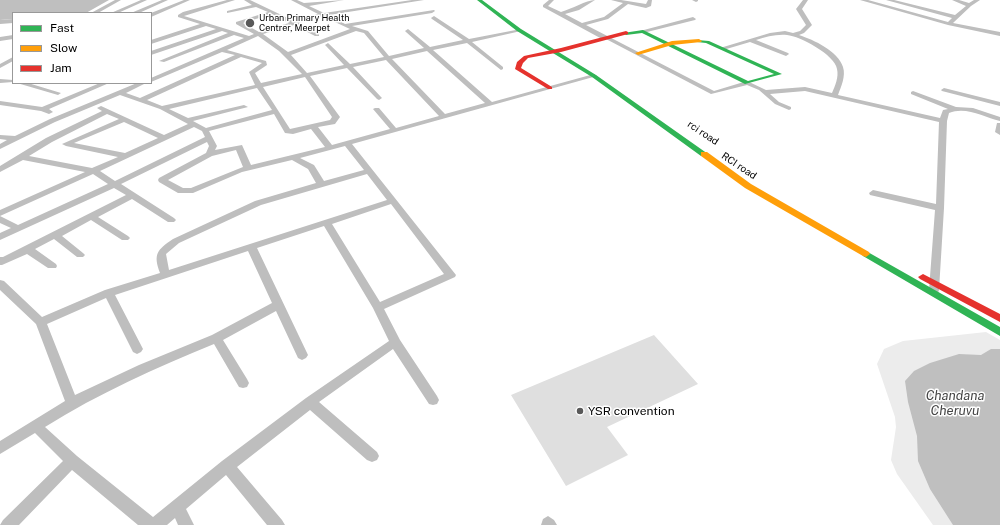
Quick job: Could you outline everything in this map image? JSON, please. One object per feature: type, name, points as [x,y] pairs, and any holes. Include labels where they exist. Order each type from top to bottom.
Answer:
[{"type":"main road","name":"RCI road","points":[[479,0],[519,30],[557,51],[594,76],[748,186],[1000,332]]},
{"type":"main road","name":"rci road","points":[[486,0],[557,51],[602,74],[736,168],[820,222],[1000,318]]},
{"type":"main road","points":[[550,88],[518,69],[518,64],[521,59],[606,38],[643,31],[669,44],[747,83],[779,74],[707,42],[692,40],[669,44],[638,53]]},
{"type":"street","points":[[95,12],[119,0]]},
{"type":"street","points":[[117,12],[145,0]]},
{"type":"street","points":[[136,12],[166,0]]},
{"type":"street","points":[[152,15],[188,0]]},
{"type":"street","points":[[233,0],[185,13],[180,16],[249,38]]},
{"type":"street","points":[[246,0],[316,35]]},
{"type":"street","points":[[293,0],[344,25],[366,32],[388,58],[443,116]]},
{"type":"street","points":[[303,5],[315,2],[342,0]]},
{"type":"street","points":[[381,0],[386,6]]},
{"type":"street","points":[[152,80],[259,34],[321,14],[422,0],[432,11],[344,25]]},
{"type":"street","points":[[552,0],[546,6],[713,93],[747,83],[764,92],[777,103],[789,108]]},
{"type":"street","points":[[561,14],[577,9],[593,0]]},
{"type":"street","points":[[613,0],[648,6],[650,0]]},
{"type":"street","points":[[722,48],[776,34],[795,34],[802,32],[809,25],[799,9],[806,0]]},
{"type":"street","points":[[862,0],[950,24],[1000,34]]},
{"type":"street","points":[[888,0],[957,15]]},
{"type":"street","points":[[954,0],[969,5]]},
{"type":"street","points":[[950,24],[957,15],[978,0]]},
{"type":"street","points":[[922,2],[957,15]]},
{"type":"street","points":[[581,25],[606,18],[626,3]]},
{"type":"street","points":[[229,12],[256,5]]},
{"type":"street","points":[[152,54],[238,23],[271,13]]},
{"type":"street","points":[[434,18],[468,41],[502,68]]},
{"type":"street","points":[[643,31],[693,19]]},
{"type":"street","points":[[0,24],[12,23]]},
{"type":"street","points":[[220,50],[262,60],[265,64],[252,72],[258,86],[276,111],[286,129],[289,131],[332,122],[336,117],[297,63],[259,34],[238,23]]},
{"type":"street","points":[[152,42],[206,24]]},
{"type":"street","points":[[287,54],[355,29]]},
{"type":"street","points":[[162,108],[305,75],[519,30]]},
{"type":"street","points":[[408,31],[490,104]]},
{"type":"street","points":[[162,61],[234,33]]},
{"type":"street","points":[[795,34],[828,52],[840,66],[841,77],[834,96]]},
{"type":"street","points":[[0,39],[12,37]]},
{"type":"street","points":[[752,40],[786,54]]},
{"type":"street","points":[[328,45],[379,98]]},
{"type":"street","points":[[152,55],[162,61],[181,67]]},
{"type":"street","points":[[141,100],[241,55]]},
{"type":"street","points":[[0,66],[12,60]]},
{"type":"street","points":[[152,73],[159,76]]},
{"type":"street","points":[[248,168],[238,147],[209,154],[162,180],[181,190],[188,191],[239,170],[248,168],[330,148],[393,129],[594,76]]},
{"type":"street","points":[[0,81],[12,80]]},
{"type":"street","points":[[24,84],[58,93]]},
{"type":"street","points":[[43,110],[104,84]]},
{"type":"street","points":[[0,147],[15,138],[61,117],[141,84]]},
{"type":"street","points":[[764,92],[805,89],[943,121]]},
{"type":"street","points":[[944,90],[1000,104]]},
{"type":"street","points":[[121,93],[162,108],[207,134],[213,146],[209,154]]},
{"type":"street","points":[[913,93],[955,109],[977,112],[1000,119]]},
{"type":"street","points":[[0,102],[43,110],[61,117]]},
{"type":"street","points":[[92,104],[164,138]]},
{"type":"street","points":[[0,213],[164,138],[189,123],[244,107]]},
{"type":"street","points":[[376,109],[393,129]]},
{"type":"street","points":[[934,294],[940,208],[943,121],[946,112],[955,109]]},
{"type":"street","points":[[0,170],[49,140],[107,111]]},
{"type":"street","points":[[0,237],[115,184],[207,134],[276,111]]},
{"type":"street","points":[[66,144],[125,119]]},
{"type":"street","points":[[1000,125],[1000,133]]},
{"type":"street","points":[[313,126],[330,148]]},
{"type":"street","points":[[0,137],[15,138]]},
{"type":"street","points":[[49,140],[126,156]]},
{"type":"street","points":[[347,143],[450,276],[378,307]]},
{"type":"street","points":[[22,157],[94,171],[134,195],[171,220]]},
{"type":"street","points":[[293,157],[311,167],[321,184]]},
{"type":"street","points":[[166,274],[160,253],[164,248],[176,240],[258,203],[369,171]]},
{"type":"street","points":[[873,192],[940,208]]},
{"type":"street","points":[[0,260],[2,262],[134,195]]},
{"type":"street","points":[[41,322],[109,293],[392,201]]},
{"type":"street","points":[[91,216],[125,238]]},
{"type":"street","points":[[0,219],[17,228]]},
{"type":"street","points":[[326,222],[378,307],[395,342],[433,400]]},
{"type":"street","points":[[55,235],[80,255]]},
{"type":"street","points":[[251,246],[302,356]]},
{"type":"street","points":[[26,250],[32,252],[52,266]]},
{"type":"street","points":[[0,284],[41,322],[72,403]]},
{"type":"street","points":[[109,293],[137,349]]},
{"type":"street","points":[[0,448],[72,403],[142,368],[216,338],[278,304]]},
{"type":"street","points":[[216,338],[243,383]]},
{"type":"street","points":[[155,525],[227,466],[310,402],[395,342]]},
{"type":"street","points":[[310,402],[372,456]]},
{"type":"street","points":[[36,426],[72,461],[150,525]]},
{"type":"street","points":[[8,525],[72,461]]},
{"type":"street","points":[[227,466],[277,525]]},
{"type":"street","points":[[177,507],[186,525]]},
{"type":"shaded area","name":"Chandana Cheruvu","points":[[986,332],[1000,340],[1000,525],[933,525],[897,474],[891,460],[896,427],[895,417],[877,364],[884,349],[903,341]]},
{"type":"water","points":[[0,0],[109,0],[88,12],[12,12],[12,19],[0,20]]},
{"type":"water","name":"Chandana Cheruvu","points":[[991,349],[1000,349],[1000,525],[953,525],[930,489],[918,461],[917,436],[908,402],[905,381],[914,371],[930,363],[959,354],[981,355]]},
{"type":"building","name":"YSR convention","points":[[654,335],[698,384],[607,427],[628,455],[566,486],[511,395]]},
{"type":"traffic: fast","points":[[479,0],[519,30],[594,76],[704,154]]},
{"type":"traffic: fast","points":[[626,33],[643,31],[747,83],[779,74],[707,42],[699,41]]},
{"type":"traffic: fast","points":[[866,254],[1000,332]]},
{"type":"traffic: slow","points":[[638,53],[672,43],[699,41]]},
{"type":"traffic: slow","points":[[704,154],[748,186],[866,254]]},
{"type":"traffic: jam","points":[[550,88],[518,69],[520,62],[526,57],[561,50],[626,33]]},
{"type":"traffic: jam","points":[[923,277],[1000,318]]},
{"type":"place","name":"Urban Primary Health Centrer, Meerpet","points":[[250,23]]},
{"type":"place","name":"YSR convention","points":[[580,411]]}]
